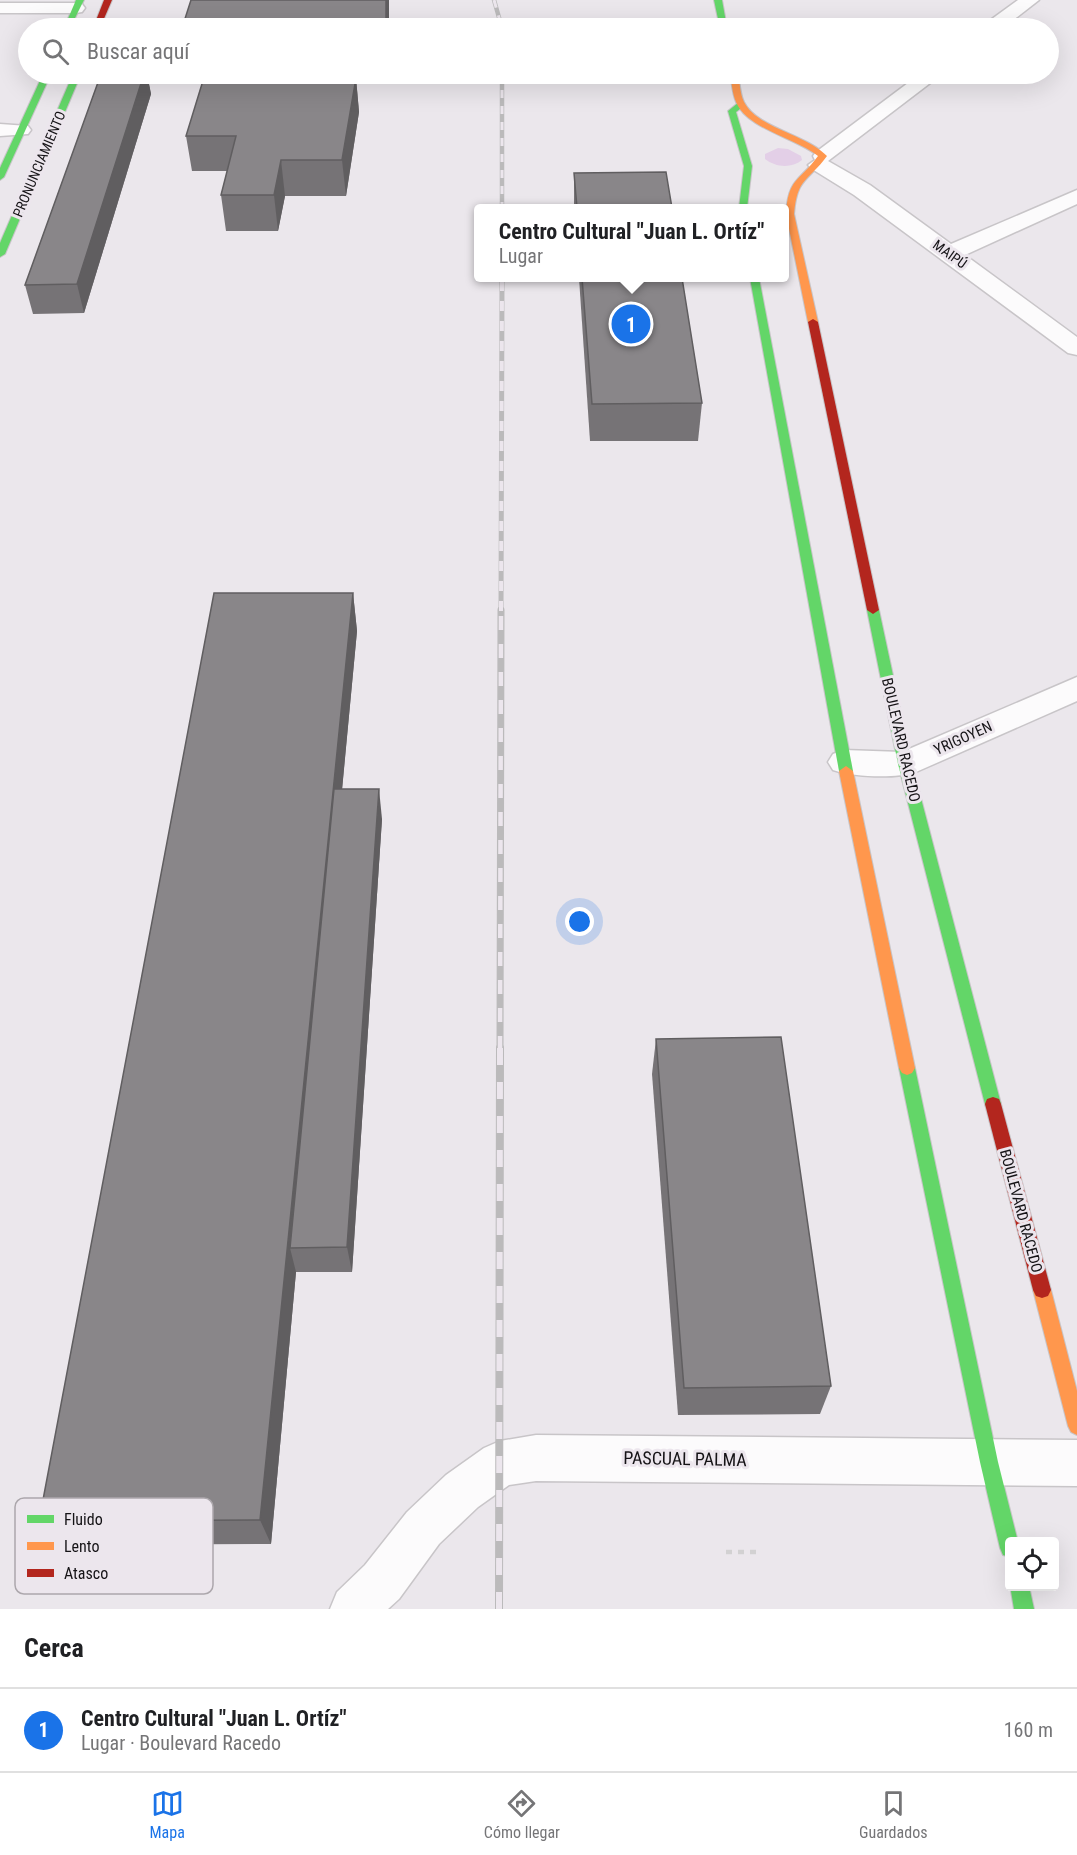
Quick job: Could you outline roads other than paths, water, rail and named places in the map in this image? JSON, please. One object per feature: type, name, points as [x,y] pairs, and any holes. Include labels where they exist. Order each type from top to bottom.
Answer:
[{"type":"street","points":[[100,18],[108,0]]},
{"type":"street","points":[[718,0],[722,18]]},
{"type":"street","points":[[1006,18],[1030,0]]},
{"type":"street","points":[[0,8],[78,4],[72,18]]},
{"type":"street","name":"PRONUNCIAMIENTO","points":[[0,177],[42,84]]},
{"type":"street","name":"PRONUNCIAMIENTO","points":[[0,254],[73,84]]},
{"type":"street","points":[[736,84],[741,105],[767,126],[813,146],[816,165]]},
{"type":"street","points":[[787,175],[816,165],[919,84]]},
{"type":"street","points":[[741,105],[732,111],[734,127],[755,143],[797,140]]},
{"type":"street","points":[[0,130],[21,130]]},
{"type":"street","points":[[744,204],[753,168],[755,143]]},
{"type":"street","name":"MAIPÚ","points":[[816,165],[862,190],[1077,348]]},
{"type":"street","name":"BOULEVARD RACEDO","points":[[816,165],[794,184],[790,193],[790,214],[905,764],[1077,1426]]},
{"type":"street","points":[[950,253],[1077,196]]},
{"type":"street","points":[[755,282],[844,762],[989,1462],[1007,1537]]},
{"type":"street","name":"YRIGOYEN","points":[[844,762],[905,764],[1077,688]]},
{"type":"street","name":"PASCUAL PALMA","points":[[354,1609],[382,1582],[423,1528],[462,1491],[500,1464],[536,1458],[1077,1463]]},
{"type":"street","points":[[1020,1591],[1024,1609]]},
{"type":"railway","points":[[494,0],[499,18]]},
{"type":"railway","points":[[502,84],[502,204]]},
{"type":"railway","points":[[501,611],[502,282]]},
{"type":"railway","points":[[500,1050],[501,610]]},
{"type":"railway","points":[[499,1609],[500,1048]]},
{"type":"place","name":"Centro Cultural \"Juan L. Ortíz\"","points":[[631,324]]}]
